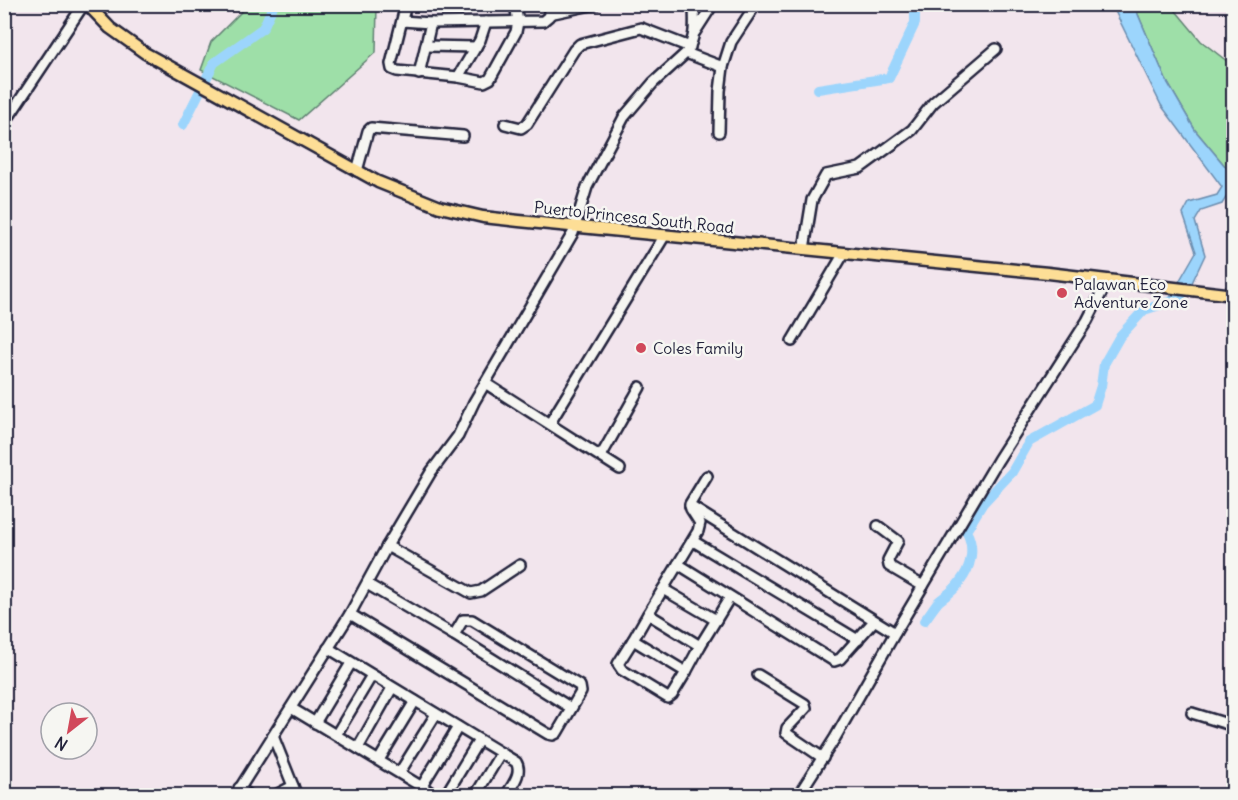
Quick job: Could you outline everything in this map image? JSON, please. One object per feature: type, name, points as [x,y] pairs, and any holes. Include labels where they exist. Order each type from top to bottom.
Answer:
[{"type":"main road","name":"Puerto Princesa South Road","points":[[86,4],[110,28],[133,46],[192,80],[357,171],[402,193],[440,207],[483,217],[1108,280],[1233,295]]},
{"type":"street","points":[[4,124],[86,4]]},
{"type":"street","points":[[406,4],[391,67],[397,71],[484,82],[488,81],[514,36],[518,22],[515,4]]},
{"type":"street","points":[[402,21],[430,23],[543,21],[547,18],[549,9],[596,4]]},
{"type":"street","points":[[694,4],[695,32]]},
{"type":"street","points":[[250,795],[237,792],[350,614],[387,546],[432,472],[458,436],[485,382],[569,241],[587,187],[624,117],[641,95],[688,50],[695,32],[713,4]]},
{"type":"street","points":[[719,132],[723,67],[731,42],[756,4]]},
{"type":"street","points":[[458,77],[476,47],[486,22]]},
{"type":"street","points":[[419,74],[430,23]]},
{"type":"street","points":[[505,124],[521,128],[527,124],[573,50],[580,44],[641,28],[667,36],[688,50],[723,67]]},
{"type":"street","points":[[426,46],[476,47]]},
{"type":"street","points":[[804,249],[812,200],[826,175],[860,168],[912,130],[933,102],[996,50]]},
{"type":"street","points":[[357,171],[368,131],[371,128],[463,136]]},
{"type":"street","points":[[550,423],[665,235]]},
{"type":"street","points":[[792,341],[844,253]]},
{"type":"street","points":[[798,795],[823,758],[998,460],[1087,321],[1108,280]]},
{"type":"street","points":[[485,382],[620,469]]},
{"type":"street","points":[[601,456],[640,387]]},
{"type":"street","points":[[690,506],[707,476]]},
{"type":"street","points":[[690,506],[895,633]]},
{"type":"street","points":[[690,506],[700,523],[693,541],[618,664],[621,670],[668,698],[672,695],[730,597]]},
{"type":"street","points":[[878,526],[898,541],[887,562],[889,566],[922,586]]},
{"type":"street","points":[[693,541],[858,640]]},
{"type":"street","points":[[387,546],[471,593],[481,591],[520,565]]},
{"type":"street","points":[[678,564],[834,661],[840,659],[874,621]]},
{"type":"street","points":[[367,584],[571,708]]},
{"type":"street","points":[[663,589],[716,620]]},
{"type":"street","points":[[350,614],[548,734],[557,733],[581,691],[578,684],[472,620],[463,621],[454,635]]},
{"type":"street","points":[[648,614],[700,646]]},
{"type":"street","points":[[633,640],[686,672]]},
{"type":"street","points":[[328,648],[516,762],[519,773],[506,795]]},
{"type":"street","points":[[315,723],[351,663]]},
{"type":"street","points":[[336,735],[372,675]]},
{"type":"street","points":[[758,675],[805,704],[806,708],[787,728],[786,733],[823,758]]},
{"type":"street","points":[[358,748],[392,688]]},
{"type":"street","points":[[379,760],[415,701]]},
{"type":"street","points":[[291,708],[437,795]]},
{"type":"street","points":[[1192,713],[1233,726]]},
{"type":"street","points":[[400,772],[436,714]]},
{"type":"street","points":[[422,786],[458,727]]},
{"type":"street","points":[[273,736],[295,791],[274,795]]},
{"type":"street","points":[[445,795],[479,740]]},
{"type":"street","points":[[475,795],[501,753]]},
{"type":"green space","points":[[248,5],[377,5],[376,52],[299,120],[201,70],[211,42]]},
{"type":"green space","points":[[1134,5],[1171,5],[1201,41],[1228,62],[1234,72],[1233,94],[1229,104],[1230,172],[1195,130],[1166,80]]},
{"type":"water","points":[[1112,5],[1134,5],[1166,80],[1195,130],[1230,172],[1229,193],[1222,204],[1201,211],[1195,221],[1205,255],[1183,302],[1172,307],[1169,299],[1196,252],[1183,214],[1189,203],[1217,195],[1222,187],[1161,105]]},
{"type":"waterway","points":[[183,125],[214,63],[263,28],[274,4]]},
{"type":"waterway","points":[[818,89],[889,78],[915,23],[915,4]]},
{"type":"waterway","points":[[924,621],[938,602],[955,588],[963,577],[971,558],[971,544],[966,531],[983,503],[1012,472],[1029,442],[1095,405],[1104,364],[1120,336],[1144,310],[1181,298],[1182,295]]},
{"type":"place","name":"Palawan Eco Adventure Zone","points":[[1062,293]]},
{"type":"place","name":"Coles Family","points":[[641,348]]}]
